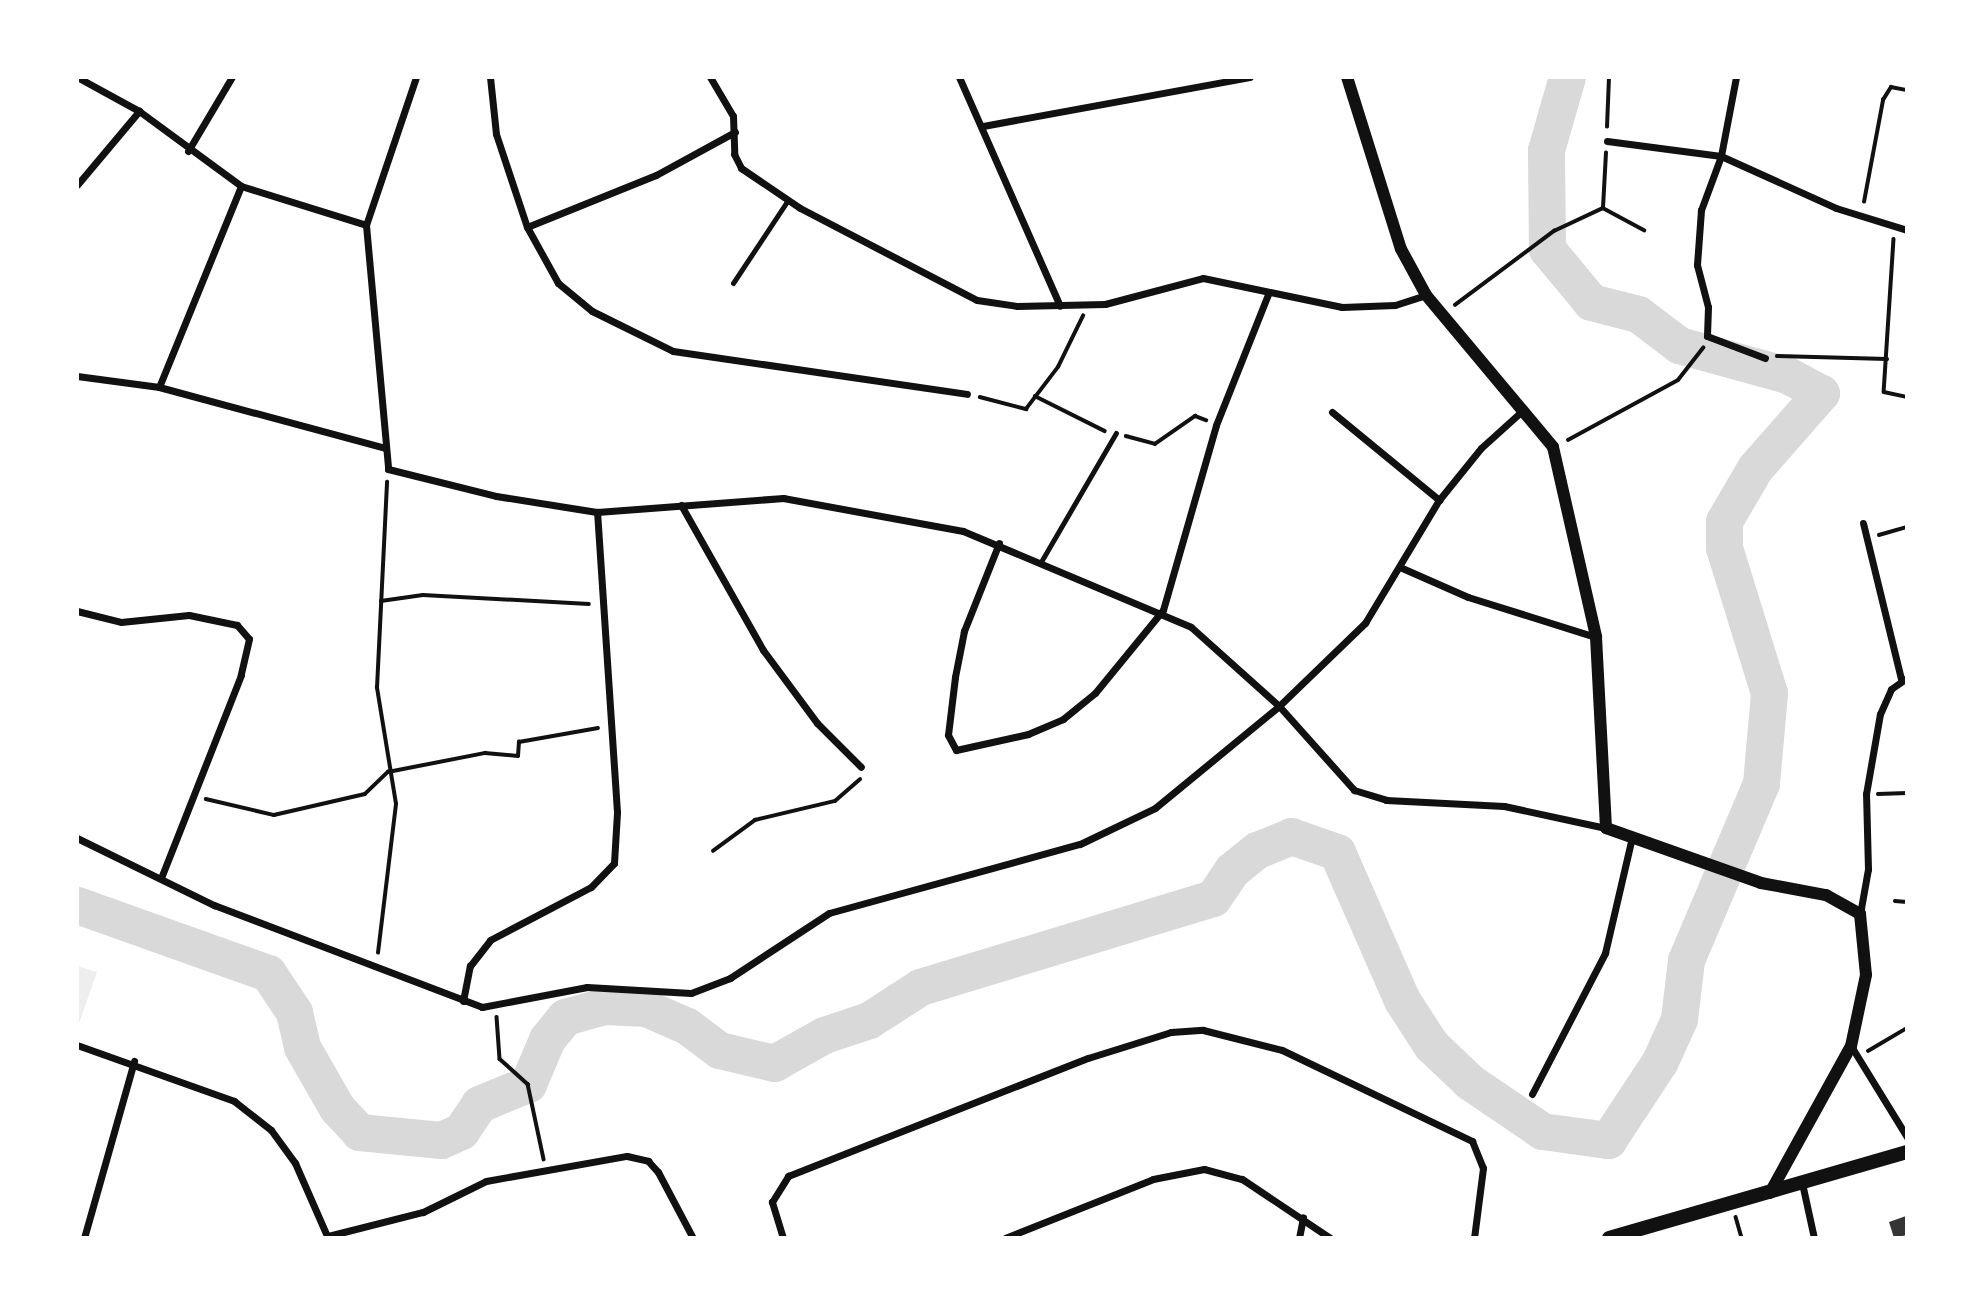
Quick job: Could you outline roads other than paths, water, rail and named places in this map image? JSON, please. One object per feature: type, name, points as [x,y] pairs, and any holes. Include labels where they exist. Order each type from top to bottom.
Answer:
[{"type":"main road","points":[[1609,1238],[1733,1205],[1907,1152]]},
{"type":"street","points":[[77,77],[139,111],[188,150],[241,186],[366,225]]},
{"type":"street","points":[[188,150],[232,77]]},
{"type":"street","points":[[416,77],[366,225],[388,469],[496,496],[597,512],[783,498],[926,521],[999,542],[1163,610],[1217,646],[1279,706],[1342,781],[1366,795],[1504,806],[1606,828],[1761,883],[1826,895],[1860,914]]},
{"type":"street","points":[[491,77],[496,134],[527,227],[558,283],[592,312],[673,351],[967,394]]},
{"type":"street","points":[[710,77],[733,116],[741,168],[788,200],[976,300],[1060,306],[1120,302],[1190,279],[1342,307],[1395,305],[1426,295]]},
{"type":"street","points":[[959,77],[983,126],[1060,306]]},
{"type":"street","points":[[983,126],[1250,77]]},
{"type":"street","points":[[1347,77],[1401,249],[1426,295],[1553,447],[1596,637],[1606,828]]},
{"type":"street","points":[[1736,77],[1721,156],[1696,241],[1707,336],[1765,358]]},
{"type":"street","points":[[77,185],[139,111]]},
{"type":"street","points":[[527,227],[656,175],[735,132]]},
{"type":"street","points":[[1607,141],[1721,156],[1861,218],[1907,230]]},
{"type":"street","points":[[159,387],[241,186]]},
{"type":"street","points":[[999,542],[964,631],[955,677],[949,744],[964,750],[1063,719],[1095,693],[1163,610],[1216,425],[1268,294]]},
{"type":"street","points":[[77,376],[159,387],[385,449]]},
{"type":"street","points":[[77,838],[253,921],[377,964],[463,1001],[498,1008],[567,989],[691,993],[730,978],[829,913],[1080,845],[1155,808],[1279,706],[1364,623],[1402,568],[1439,500],[1481,448],[1524,410]]},
{"type":"street","points":[[1332,412],[1439,500]]},
{"type":"street","points":[[681,505],[770,661],[824,732],[861,767]]},
{"type":"street","points":[[463,1001],[470,966],[490,940],[592,887],[614,863],[617,812],[607,726],[597,512]]},
{"type":"street","points":[[1770,1194],[1853,1049],[1866,975],[1860,914],[1868,869],[1866,794],[1880,714],[1904,678],[1863,523]]},
{"type":"street","points":[[1402,568],[1468,597],[1596,637]]},
{"type":"street","points":[[77,611],[121,622],[189,615],[246,631],[241,675],[195,797],[161,877]]},
{"type":"street","points":[[1532,1094],[1605,953],[1632,837]]},
{"type":"street","points":[[783,1238],[772,1202],[788,1176],[1171,1032],[1239,1035],[1282,1050],[1472,1141],[1483,1168],[1474,1238]]},
{"type":"street","points":[[77,1045],[134,1061],[234,1101],[271,1130],[295,1163],[328,1237],[423,1212],[486,1181],[627,1156],[648,1161],[690,1237]]},
{"type":"street","points":[[1853,1049],[1907,1137]]},
{"type":"street","points":[[84,1238],[134,1061]]},
{"type":"street","points":[[1005,1238],[1185,1170],[1242,1179],[1303,1217],[1330,1238]]},
{"type":"street","points":[[1802,1183],[1815,1238]]},
{"type":"street","points":[[1299,1238],[1303,1217]]},
{"type":"lane","points":[[733,283],[788,200]]},
{"type":"lane","points":[[1042,560],[1116,433]]},
{"type":"waterway","points":[[77,905],[268,973],[294,1012],[302,1047],[337,1108],[359,1132],[441,1140],[461,1131],[479,1104],[528,1084],[547,1039],[565,1017],[604,1006],[646,1008],[687,1026],[719,1050],[774,1063],[824,1035],[869,1020],[920,987],[1213,898],[1232,870],[1257,850],[1291,836],[1337,852],[1402,1000],[1431,1045],[1470,1082],[1542,1131],[1608,1140],[1660,1061],[1679,1019],[1686,960],[1761,783],[1769,693],[1724,548],[1724,521],[1755,468],[1821,393],[1787,375],[1679,345],[1638,314],[1591,302],[1547,249],[1546,150],[1567,77]]}]
